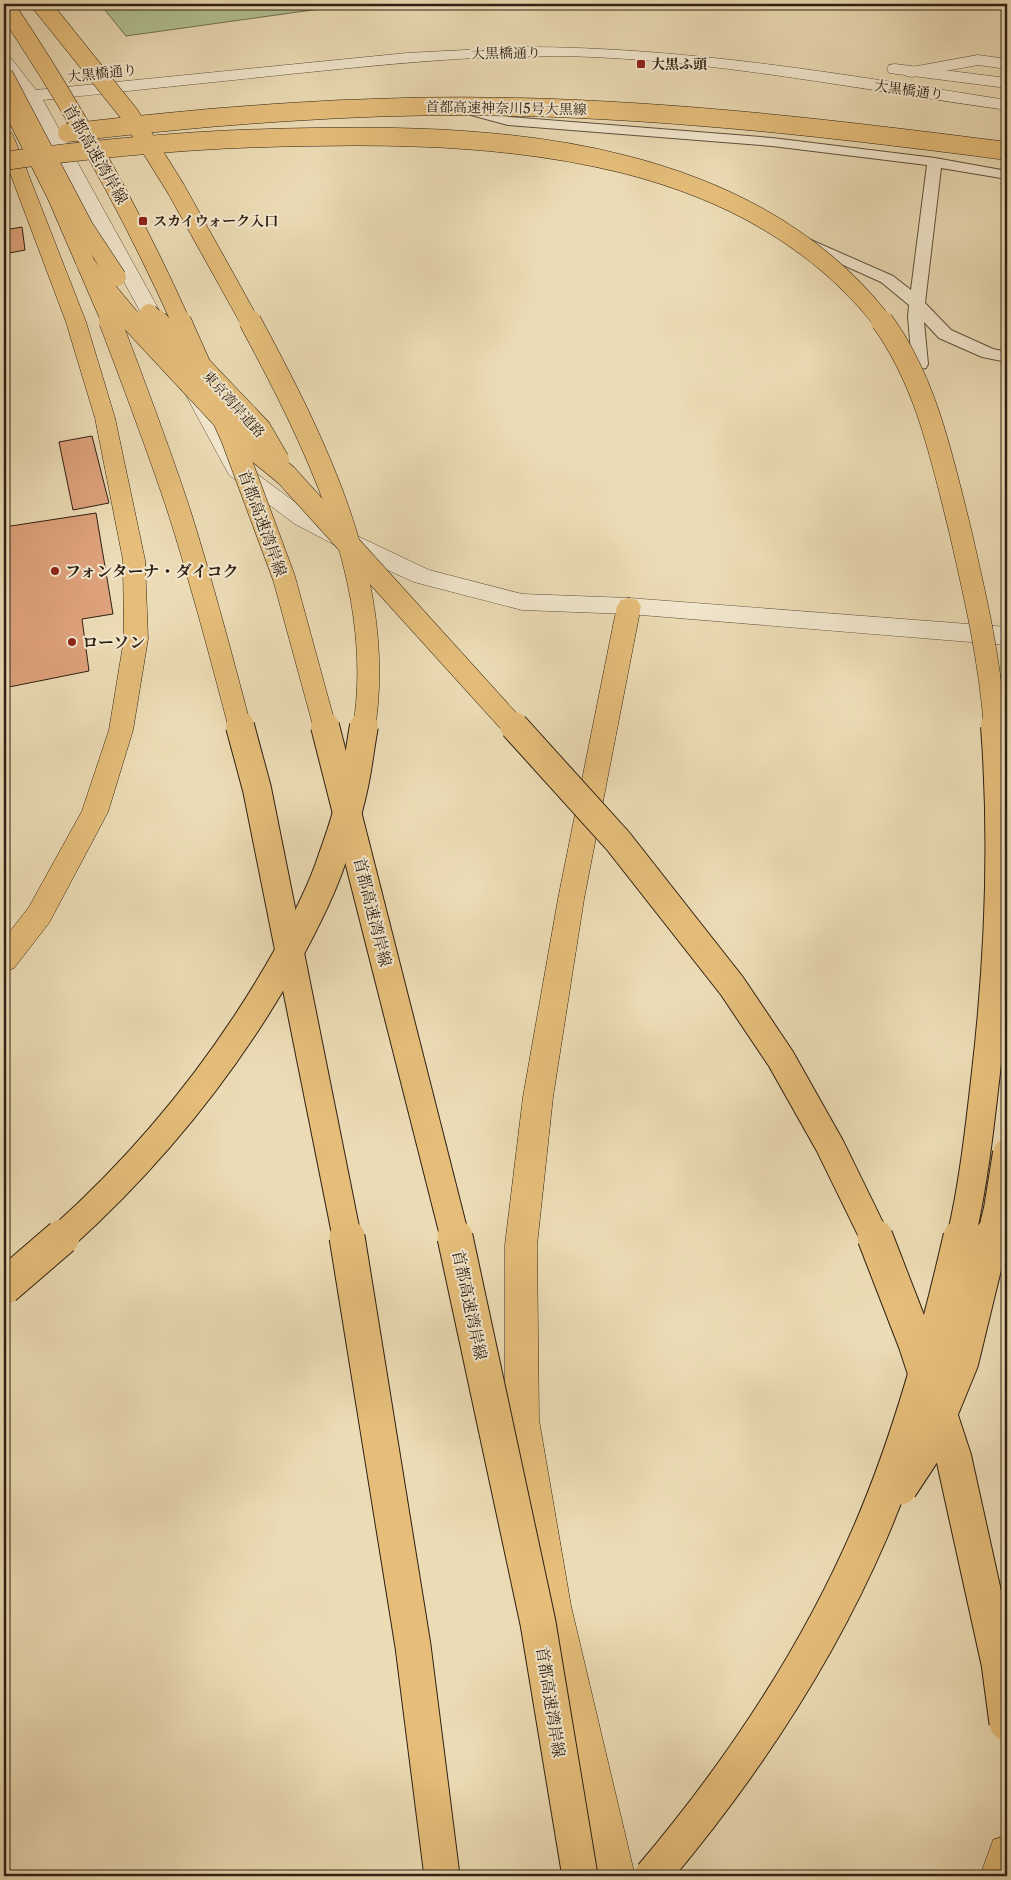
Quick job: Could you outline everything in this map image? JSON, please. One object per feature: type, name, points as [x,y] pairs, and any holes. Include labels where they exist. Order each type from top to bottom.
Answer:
[{"type":"highway","name":"首都高速湾岸線","points":[[4,4],[43,62],[123,200],[177,314],[232,438],[284,578],[336,766],[458,1248],[538,1624],[580,1876]]},
{"type":"highway","points":[[4,1287],[77,1224],[150,1148],[212,1071],[263,998],[304,923],[337,849],[355,783],[365,720],[368,656],[361,600],[352,551],[313,446],[287,390],[187,207],[128,111],[41,4]]},
{"type":"highway","name":"東京湾岸道路","points":[[4,74],[40,139],[81,223],[100,254],[124,286],[260,429],[286,475]]},
{"type":"highway","points":[[19,90],[56,195],[110,321],[147,417],[179,511],[208,607],[257,789],[354,1274],[413,1646],[442,1876]]},
{"type":"highway","name":"首都高速神奈川5号大黒線","points":[[4,143],[142,124],[247,114],[454,106],[589,109],[716,117],[860,132],[1007,151]]},
{"type":"highway","name":"東京湾岸道路","points":[[4,110],[63,227],[97,279],[134,324],[242,438],[286,475]]},
{"type":"highway","name":"首都高速神奈川5号大黒線","points":[[4,149],[143,129],[245,120],[362,114],[466,112],[600,116],[723,123],[1007,158]]},
{"type":"highway","points":[[4,156],[150,138],[236,132],[387,130],[460,133],[523,139],[628,159],[675,172],[720,190],[764,212],[808,238],[848,271],[879,301],[904,336],[920,364],[942,417],[972,525],[987,590],[1007,710]]},
{"type":"highway","points":[[4,135],[76,322],[106,418],[134,560],[136,639],[121,730],[95,812],[39,915],[4,960]]},
{"type":"highway","points":[[4,162],[153,143],[237,138],[375,136],[464,140],[575,154],[625,165],[672,178],[758,217],[789,236],[832,269],[867,302],[892,336],[911,373],[928,417],[943,464],[974,590],[989,664],[998,743],[1002,837],[1000,931],[990,1039],[972,1183],[947,1297],[915,1413],[872,1530],[820,1635],[761,1734],[687,1836],[652,1876]]},
{"type":"highway","points":[[286,475],[618,842],[732,986],[786,1068],[830,1146],[872,1231],[916,1343],[954,1459],[1000,1663],[1007,1723]]},
{"type":"highway","points":[[615,1876],[553,1606],[522,1420],[521,1245],[538,1097],[571,899],[629,606]]},
{"type":"highway","points":[[872,1530],[925,1449],[961,1361],[998,1209],[1007,1153]]},
{"type":"highway","points":[[1000,1876],[1007,1854]]},
{"type":"street","name":"大黒橋通り","points":[[548,36],[681,43],[754,51]]},
{"type":"street","name":"大黒橋通り","points":[[4,85],[19,90],[369,60],[461,54],[600,52],[699,60],[1007,105]]},
{"type":"street","points":[[4,60],[19,90],[237,470],[303,520],[422,576],[522,602],[629,606],[1007,636]]},
{"type":"street","points":[[912,72],[978,60],[1007,64]]},
{"type":"street","name":"大黒橋通り","points":[[4,100],[19,90],[205,62]]},
{"type":"street","name":"大黒橋通り","points":[[883,68],[1007,83]]},
{"type":"lane","points":[[454,106],[508,121],[772,142],[935,162],[1007,175]]},
{"type":"lane","points":[[920,364],[916,317],[935,162]]},
{"type":"lane","points":[[789,236],[886,279],[915,302],[945,334],[988,353],[1007,357]]},
{"type":"green space","points":[[100,4],[347,4],[348,5],[126,36]]},
{"type":"building","points":[[22,227],[25,250],[4,254],[4,230]]},
{"type":"building","points":[[92,436],[109,503],[73,510],[59,442]]},
{"type":"building","name":"フォンターナ・ダイコク","points":[[96,513],[113,614],[82,619],[89,671],[4,688],[4,527]]},
{"type":"place","name":"大黒ふ頭","points":[[641,64]]},
{"type":"place","name":"スカイウォーク入口","points":[[143,221]]},
{"type":"place","name":"フォンターナ・ダイコク","points":[[55,571]]},
{"type":"place","name":"ローソン","points":[[72,642]]}]
